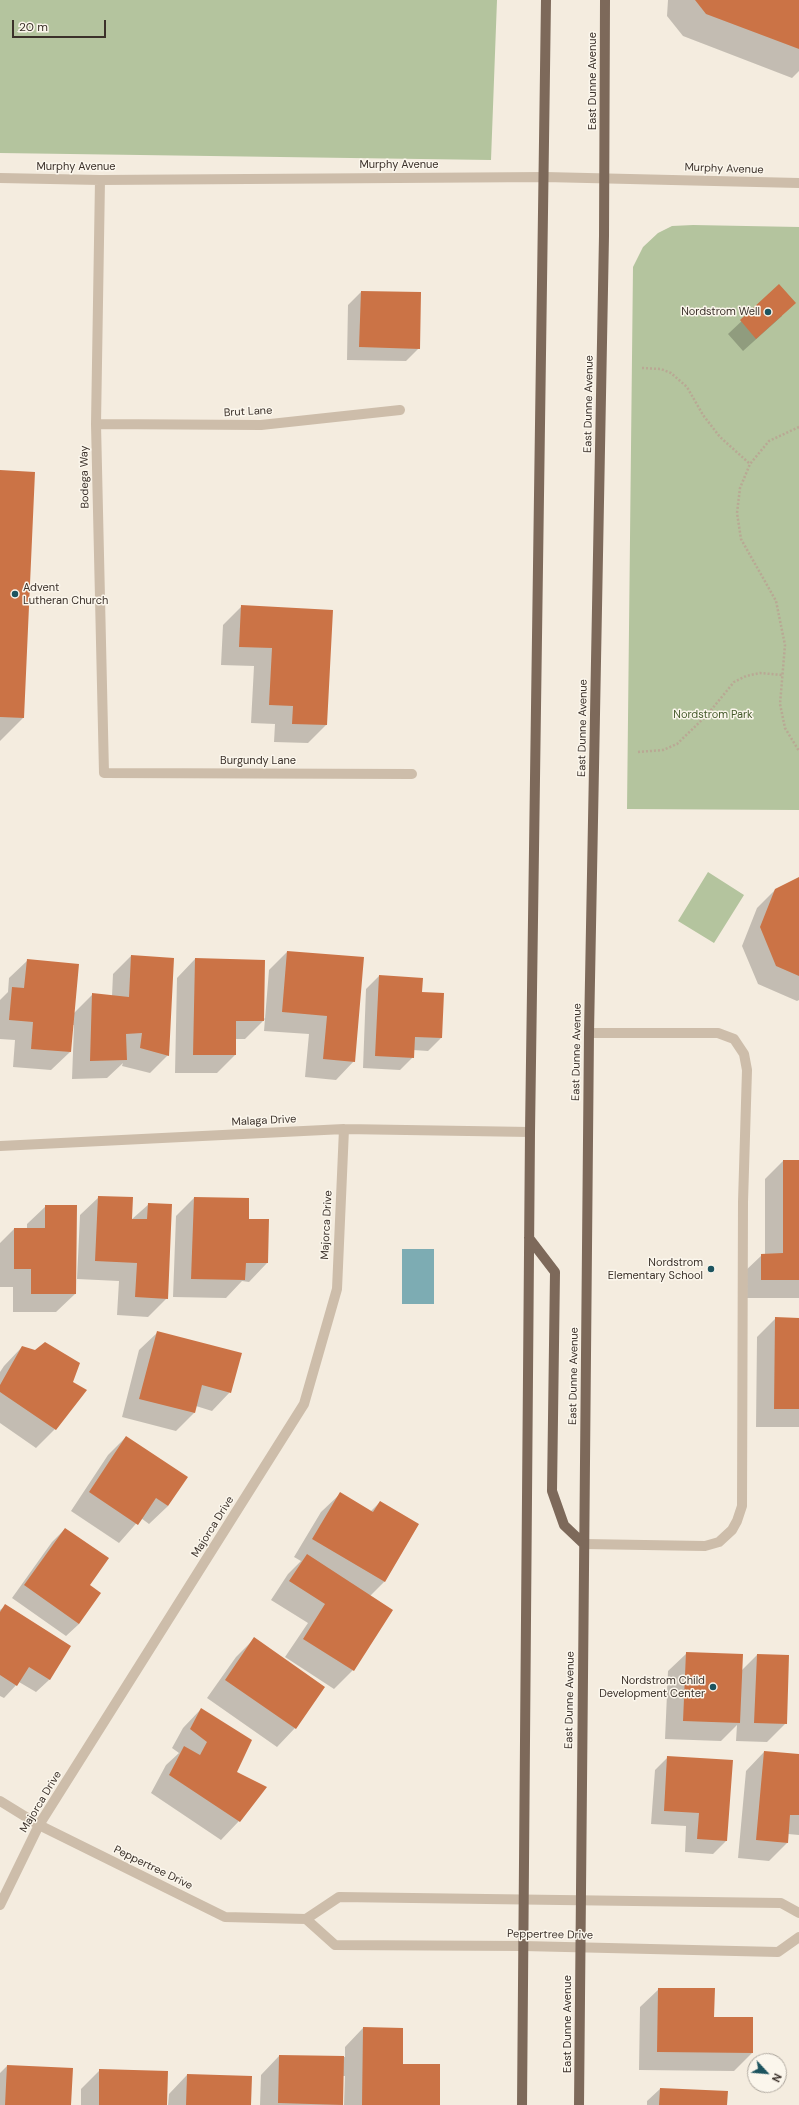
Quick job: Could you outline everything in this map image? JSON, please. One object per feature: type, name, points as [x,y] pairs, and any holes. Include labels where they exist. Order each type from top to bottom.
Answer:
[{"type":"main road","points":[[522,2105],[530,1132],[545,177],[546,0]]},
{"type":"main road","name":"East Dunne Avenue","points":[[579,2105],[589,1033],[605,178],[605,0]]},
{"type":"main road","points":[[529,1238],[555,1272],[552,1491],[564,1525],[584,1544]]},
{"type":"street","name":"Murphy Avenue","points":[[0,178],[100,180],[545,177],[799,183]]},
{"type":"street","name":"Bodega Way","points":[[100,180],[96,424],[104,773]]},
{"type":"street","name":"Brut Lane","points":[[96,424],[261,425],[400,410]]},
{"type":"street","name":"Burgundy Lane","points":[[104,773],[412,774]]},
{"type":"street","points":[[584,1544],[705,1546],[719,1542],[732,1530],[737,1521],[742,1506],[743,1202],[747,1070],[744,1054],[734,1039],[718,1033],[589,1033]]},
{"type":"street","name":"Malaga Drive","points":[[0,1146],[344,1129],[530,1132]]},
{"type":"street","name":"Majorca Drive","points":[[0,1905],[39,1825],[304,1404],[337,1289],[344,1129]]},
{"type":"street","name":"Peppertree Drive","points":[[0,1801],[39,1825],[225,1917],[306,1919],[335,1945],[523,1946],[778,1952],[799,1936]]},
{"type":"street","points":[[306,1919],[339,1897],[781,1903],[799,1913]]},
{"type":"path","points":[[642,368],[661,369],[671,373],[687,387],[703,415],[720,436],[750,464]]},
{"type":"path","points":[[799,427],[769,441],[750,464],[740,488],[737,513],[741,539],[776,601],[785,645],[780,704],[785,728],[799,751]]},
{"type":"path","points":[[638,752],[663,750],[677,744],[706,715],[734,682],[746,676],[760,673],[782,675]]},
{"type":"green space","points":[[0,0],[497,0],[491,160],[0,153]]},
{"type":"green space","name":"Nordstrom Park","points":[[672,226],[799,227],[799,810],[627,809],[633,267],[643,247],[658,233]]},
{"type":"green space","points":[[708,872],[744,895],[714,943],[678,921]]},
{"type":"water","points":[[402,1249],[434,1249],[434,1304],[402,1304]]},
{"type":"building","points":[[695,0],[799,0],[799,49],[706,14]]},
{"type":"building","name":"Nordstrom Well","points":[[779,284],[796,303],[756,339],[740,320]]},
{"type":"building","points":[[361,291],[421,292],[420,349],[359,347]]},
{"type":"building","name":"Advent Lutheran Church","points":[[0,470],[35,472],[24,718],[0,717]]},
{"type":"building","points":[[241,605],[333,610],[327,725],[292,724],[293,706],[269,705],[272,648],[239,647]]},
{"type":"building","points":[[799,877],[799,976],[776,966],[760,927],[775,889]]},
{"type":"building","points":[[287,951],[364,957],[355,1062],[323,1059],[327,1016],[282,1012]]},
{"type":"building","points":[[131,955],[174,958],[169,1056],[140,1048],[142,1033],[126,1034],[127,1060],[90,1061],[92,993],[129,997]]},
{"type":"building","points":[[195,958],[265,960],[264,1021],[236,1021],[236,1055],[193,1055]]},
{"type":"building","points":[[27,959],[79,964],[71,1052],[31,1049],[33,1022],[9,1020],[12,987],[24,988]]},
{"type":"building","points":[[379,975],[423,978],[422,992],[444,993],[442,1038],[415,1037],[414,1058],[375,1056]]},
{"type":"building","points":[[783,1160],[799,1160],[799,1280],[761,1280],[761,1254],[783,1253]]},
{"type":"building","points":[[98,1196],[133,1197],[132,1219],[147,1219],[148,1203],[172,1204],[168,1299],[135,1297],[137,1263],[95,1261]]},
{"type":"building","points":[[194,1197],[249,1198],[249,1219],[269,1219],[268,1263],[246,1263],[245,1280],[191,1279]]},
{"type":"building","points":[[45,1205],[77,1205],[76,1294],[31,1294],[31,1269],[14,1269],[14,1228],[45,1228]]},
{"type":"building","points":[[775,1317],[799,1318],[799,1409],[774,1409]]},
{"type":"building","points":[[157,1331],[242,1353],[231,1393],[202,1385],[195,1413],[139,1399]]},
{"type":"building","points":[[45,1342],[80,1363],[73,1382],[87,1390],[56,1430],[0,1392],[0,1385],[22,1346],[35,1350]]},
{"type":"building","points":[[126,1436],[188,1477],[168,1506],[156,1498],[138,1525],[89,1492]]},
{"type":"building","points":[[340,1492],[373,1512],[380,1501],[419,1524],[385,1582],[312,1539]]},
{"type":"building","points":[[65,1528],[109,1558],[90,1585],[101,1593],[79,1624],[24,1585]]},
{"type":"building","points":[[307,1554],[393,1610],[354,1671],[303,1639],[325,1604],[289,1581]]},
{"type":"building","points":[[5,1604],[71,1646],[50,1680],[29,1667],[17,1686],[0,1675],[0,1612]]},
{"type":"building","points":[[254,1637],[325,1687],[296,1729],[225,1680]]},
{"type":"building","name":"Nordstrom Child Development Center","points":[[686,1652],[743,1654],[740,1723],[683,1721]]},
{"type":"building","points":[[757,1654],[789,1655],[787,1724],[754,1723]]},
{"type":"building","points":[[201,1708],[252,1740],[237,1772],[267,1787],[240,1822],[169,1775],[184,1746],[200,1755],[207,1742],[190,1729]]},
{"type":"building","points":[[764,1751],[799,1754],[799,1815],[790,1815],[788,1843],[756,1840]]},
{"type":"building","points":[[667,1756],[733,1760],[727,1841],[697,1839],[699,1813],[664,1811]]},
{"type":"building","points":[[658,1988],[715,1988],[714,2017],[753,2017],[753,2053],[657,2052]]},
{"type":"building","points":[[363,2027],[403,2028],[403,2064],[440,2064],[440,2105],[362,2105]]},
{"type":"building","points":[[279,2055],[344,2056],[343,2105],[278,2103]]},
{"type":"building","points":[[7,2065],[73,2068],[71,2105],[5,2105]]},
{"type":"building","points":[[99,2069],[168,2071],[167,2105],[99,2105]]},
{"type":"building","points":[[187,2074],[252,2076],[251,2105],[186,2105]]},
{"type":"building","points":[[660,2088],[728,2091],[727,2105],[659,2105]]},
{"type":"place","name":"Nordstrom Well","points":[[768,312]]},
{"type":"place","name":"Advent Lutheran Church","points":[[15,594]]},
{"type":"place","name":"Nordstrom Elementary School","points":[[711,1269]]},
{"type":"place","name":"Nordstrom Child Development Center","points":[[713,1687]]}]
